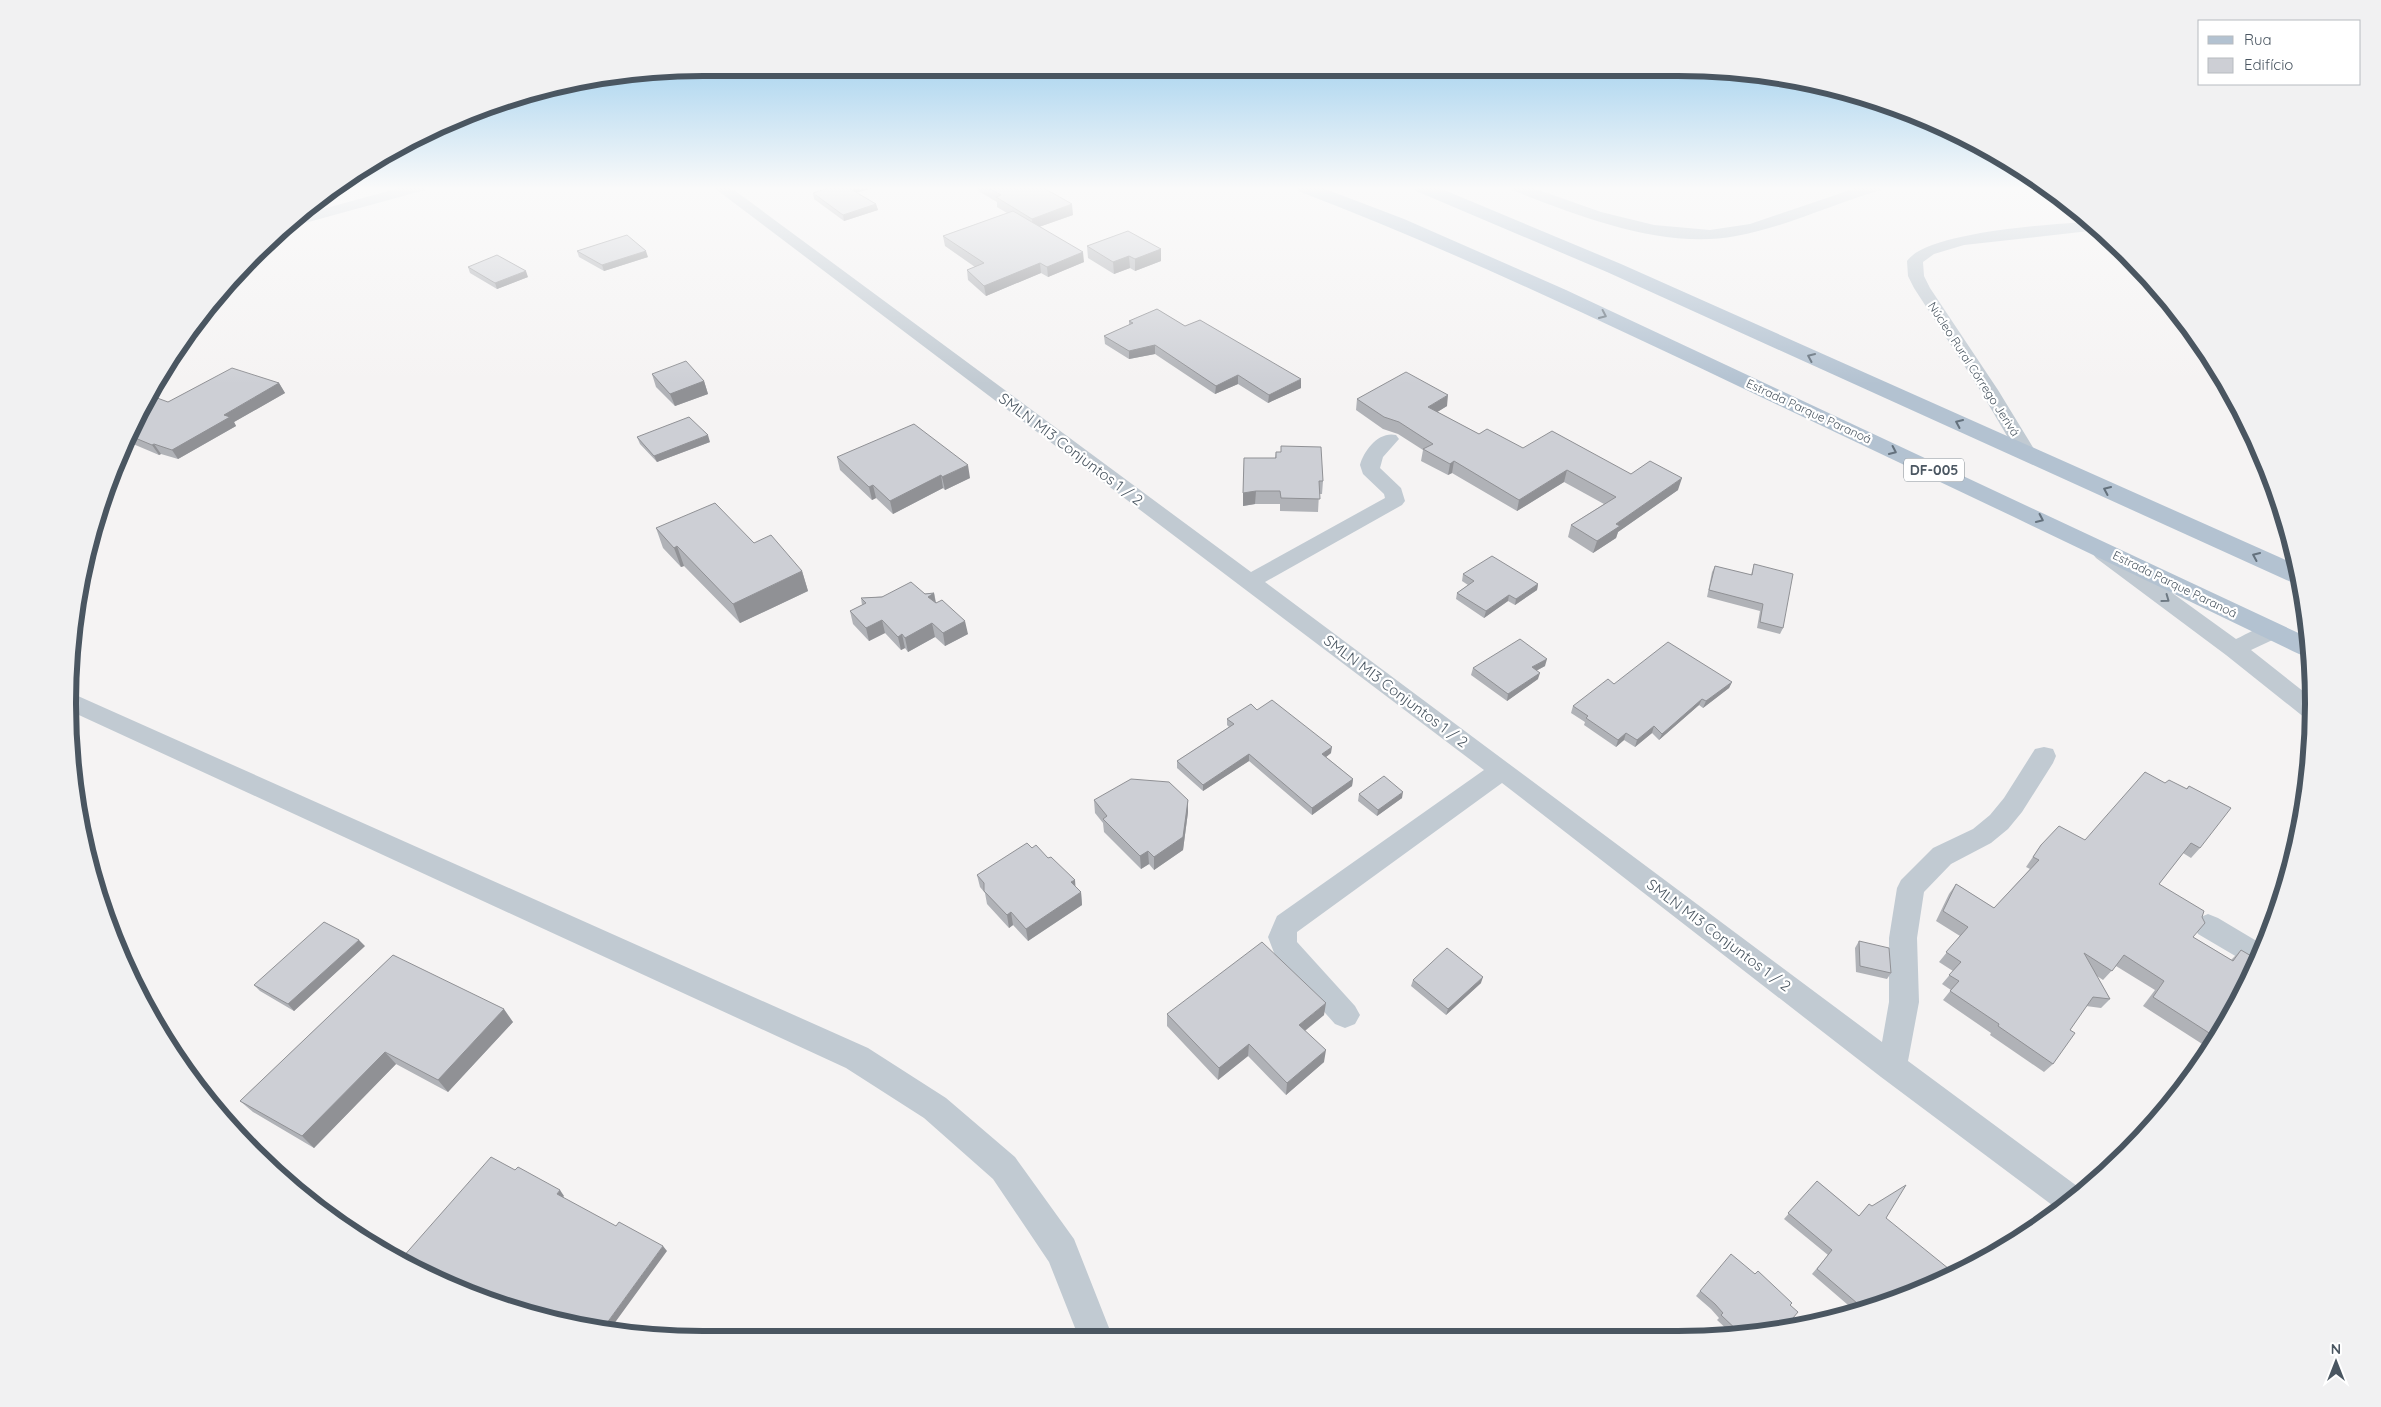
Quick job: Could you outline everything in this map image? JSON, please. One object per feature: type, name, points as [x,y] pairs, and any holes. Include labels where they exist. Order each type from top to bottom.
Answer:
[{"type":"main road","name":"Estrada Parque Paranoá","points":[[1464,253],[1559,294],[2084,540],[2301,645]]},
{"type":"main road","points":[[1579,253],[2291,572]]},
{"type":"street","name":"SMLN MI3 Conjuntos 1 / 2","points":[[808,253],[1502,770],[1892,1067],[2066,1195]]},
{"type":"street","name":"Núcleo Rural Córrego Jerivá","points":[[1926,253],[1915,261],[1914,268],[1922,288],[1968,360],[2006,414],[2027,454]]},
{"type":"street","points":[[1249,582],[1394,501],[1394,492],[1370,470],[1369,465],[1373,456],[1389,439]]},
{"type":"street","points":[[2084,540],[2234,648],[2305,705]]},
{"type":"street","points":[[2234,648],[2273,631]]},
{"type":"street","points":[[76,704],[857,1058],[935,1108],[1004,1168],[1062,1251],[1093,1331]]},
{"type":"street","points":[[1892,1067],[1904,1002],[1903,938],[1911,888],[1942,856],[1982,836],[2000,822],[2014,804],[2044,756]]},
{"type":"street","points":[[1345,1016],[1281,943],[1281,934],[1287,924],[1502,770]]},
{"type":"street","points":[[2208,926],[2253,953]]},
{"type":"building","points":[[580,253],[641,253],[602,265]]},
{"type":"building","points":[[968,253],[1081,253],[1047,267],[1040,263],[984,286],[967,270],[984,263]]},
{"type":"building","points":[[1098,253],[1151,253],[1135,259],[1129,256],[1113,262]]},
{"type":"building","points":[[497,255],[526,271],[495,283],[468,267]]},
{"type":"building","points":[[1157,309],[1185,326],[1200,320],[1301,379],[1269,395],[1238,375],[1216,386],[1155,345],[1129,351],[1104,336],[1133,323],[1129,321]]},
{"type":"building","points":[[686,361],[704,381],[670,394],[652,374]]},
{"type":"building","points":[[232,368],[279,383],[224,415],[230,417],[172,450],[135,438],[156,398],[168,402]]},
{"type":"building","points":[[1406,372],[1448,395],[1428,407],[1479,434],[1487,429],[1523,448],[1552,431],[1631,474],[1650,461],[1682,478],[1616,524],[1620,526],[1597,541],[1571,525],[1616,497],[1567,470],[1519,500],[1454,461],[1450,464],[1423,449],[1433,444],[1399,422],[1384,417],[1357,399]]},
{"type":"building","points":[[689,417],[708,435],[654,456],[637,437]]},
{"type":"building","points":[[914,424],[968,465],[942,477],[941,475],[890,501],[873,485],[869,487],[837,457]]},
{"type":"building","points":[[1281,446],[1321,447],[1323,481],[1319,481],[1320,499],[1281,498],[1280,491],[1243,493],[1244,458],[1276,458],[1276,452],[1281,452]]},
{"type":"building","points":[[715,503],[754,543],[771,535],[802,571],[733,604],[677,546],[674,548],[656,528]]},
{"type":"building","points":[[1492,556],[1538,584],[1516,599],[1509,595],[1486,611],[1457,593],[1474,581],[1463,574]]},
{"type":"building","points":[[1754,564],[1793,574],[1783,628],[1760,622],[1763,604],[1709,590],[1715,566],[1752,575]]},
{"type":"building","points":[[911,582],[925,594],[934,593],[928,597],[936,603],[942,600],[965,621],[943,633],[932,623],[905,638],[902,634],[898,637],[882,620],[866,628],[850,611],[866,603],[861,598],[882,597]]},
{"type":"building","points":[[1520,639],[1547,659],[1532,667],[1540,673],[1508,694],[1473,668]]},
{"type":"building","points":[[1668,642],[1732,682],[1706,701],[1702,699],[1662,734],[1654,726],[1637,740],[1626,733],[1618,740],[1586,718],[1588,716],[1573,706],[1608,679],[1614,684]]},
{"type":"building","points":[[1272,700],[1332,747],[1322,754],[1353,779],[1312,808],[1249,754],[1203,785],[1177,761],[1234,724],[1227,719],[1251,704],[1257,710]]},
{"type":"building","points":[[2145,772],[2165,783],[2169,780],[2187,789],[2189,786],[2231,808],[2200,848],[2191,843],[2159,884],[2204,911],[2202,917],[2205,923],[2193,937],[2233,961],[2241,950],[2251,956],[2240,981],[2210,1034],[2153,997],[2164,981],[2124,955],[2112,971],[2084,953],[2110,999],[2093,997],[2070,1030],[2075,1033],[2053,1064],[1950,991],[1959,981],[1949,975],[1961,962],[1946,952],[1968,927],[1943,911],[1956,884],[1994,908],[2039,860],[2033,857],[2041,845],[2059,826],[2085,840]]},
{"type":"building","points":[[1384,776],[1403,792],[1378,810],[1359,794]]},
{"type":"building","points":[[1131,779],[1169,782],[1188,800],[1183,837],[1154,857],[1148,851],[1140,856],[1103,819],[1107,816],[1094,800]]},
{"type":"building","points":[[1027,843],[1032,848],[1036,845],[1048,858],[1051,857],[1075,880],[1071,882],[1081,892],[1026,929],[1011,912],[1007,915],[984,891],[984,883],[977,875]]},
{"type":"building","points":[[324,922],[359,940],[288,1004],[254,985]]},
{"type":"building","points":[[1859,941],[1889,948],[1891,973],[1860,966]]},
{"type":"building","points":[[1262,942],[1326,1003],[1299,1025],[1326,1050],[1287,1083],[1249,1044],[1219,1068],[1167,1014]]},
{"type":"building","points":[[1447,948],[1483,977],[1448,1009],[1413,980]]},
{"type":"building","points":[[393,955],[504,1009],[438,1080],[385,1052],[302,1136],[240,1101]]},
{"type":"building","points":[[491,1157],[515,1170],[518,1167],[560,1190],[557,1194],[616,1226],[619,1222],[663,1246],[607,1323],[581,1319],[502,1297],[463,1283],[405,1255]]},
{"type":"building","points":[[1817,1181],[1859,1216],[1869,1204],[1872,1206],[1906,1185],[1886,1218],[1949,1269],[1918,1283],[1858,1304],[1817,1269],[1832,1250],[1788,1213]]},
{"type":"building","points":[[1731,1254],[1755,1274],[1758,1271],[1792,1303],[1790,1305],[1798,1312],[1791,1320],[1734,1327],[1721,1315],[1723,1313],[1715,1304],[1700,1291]]}]
